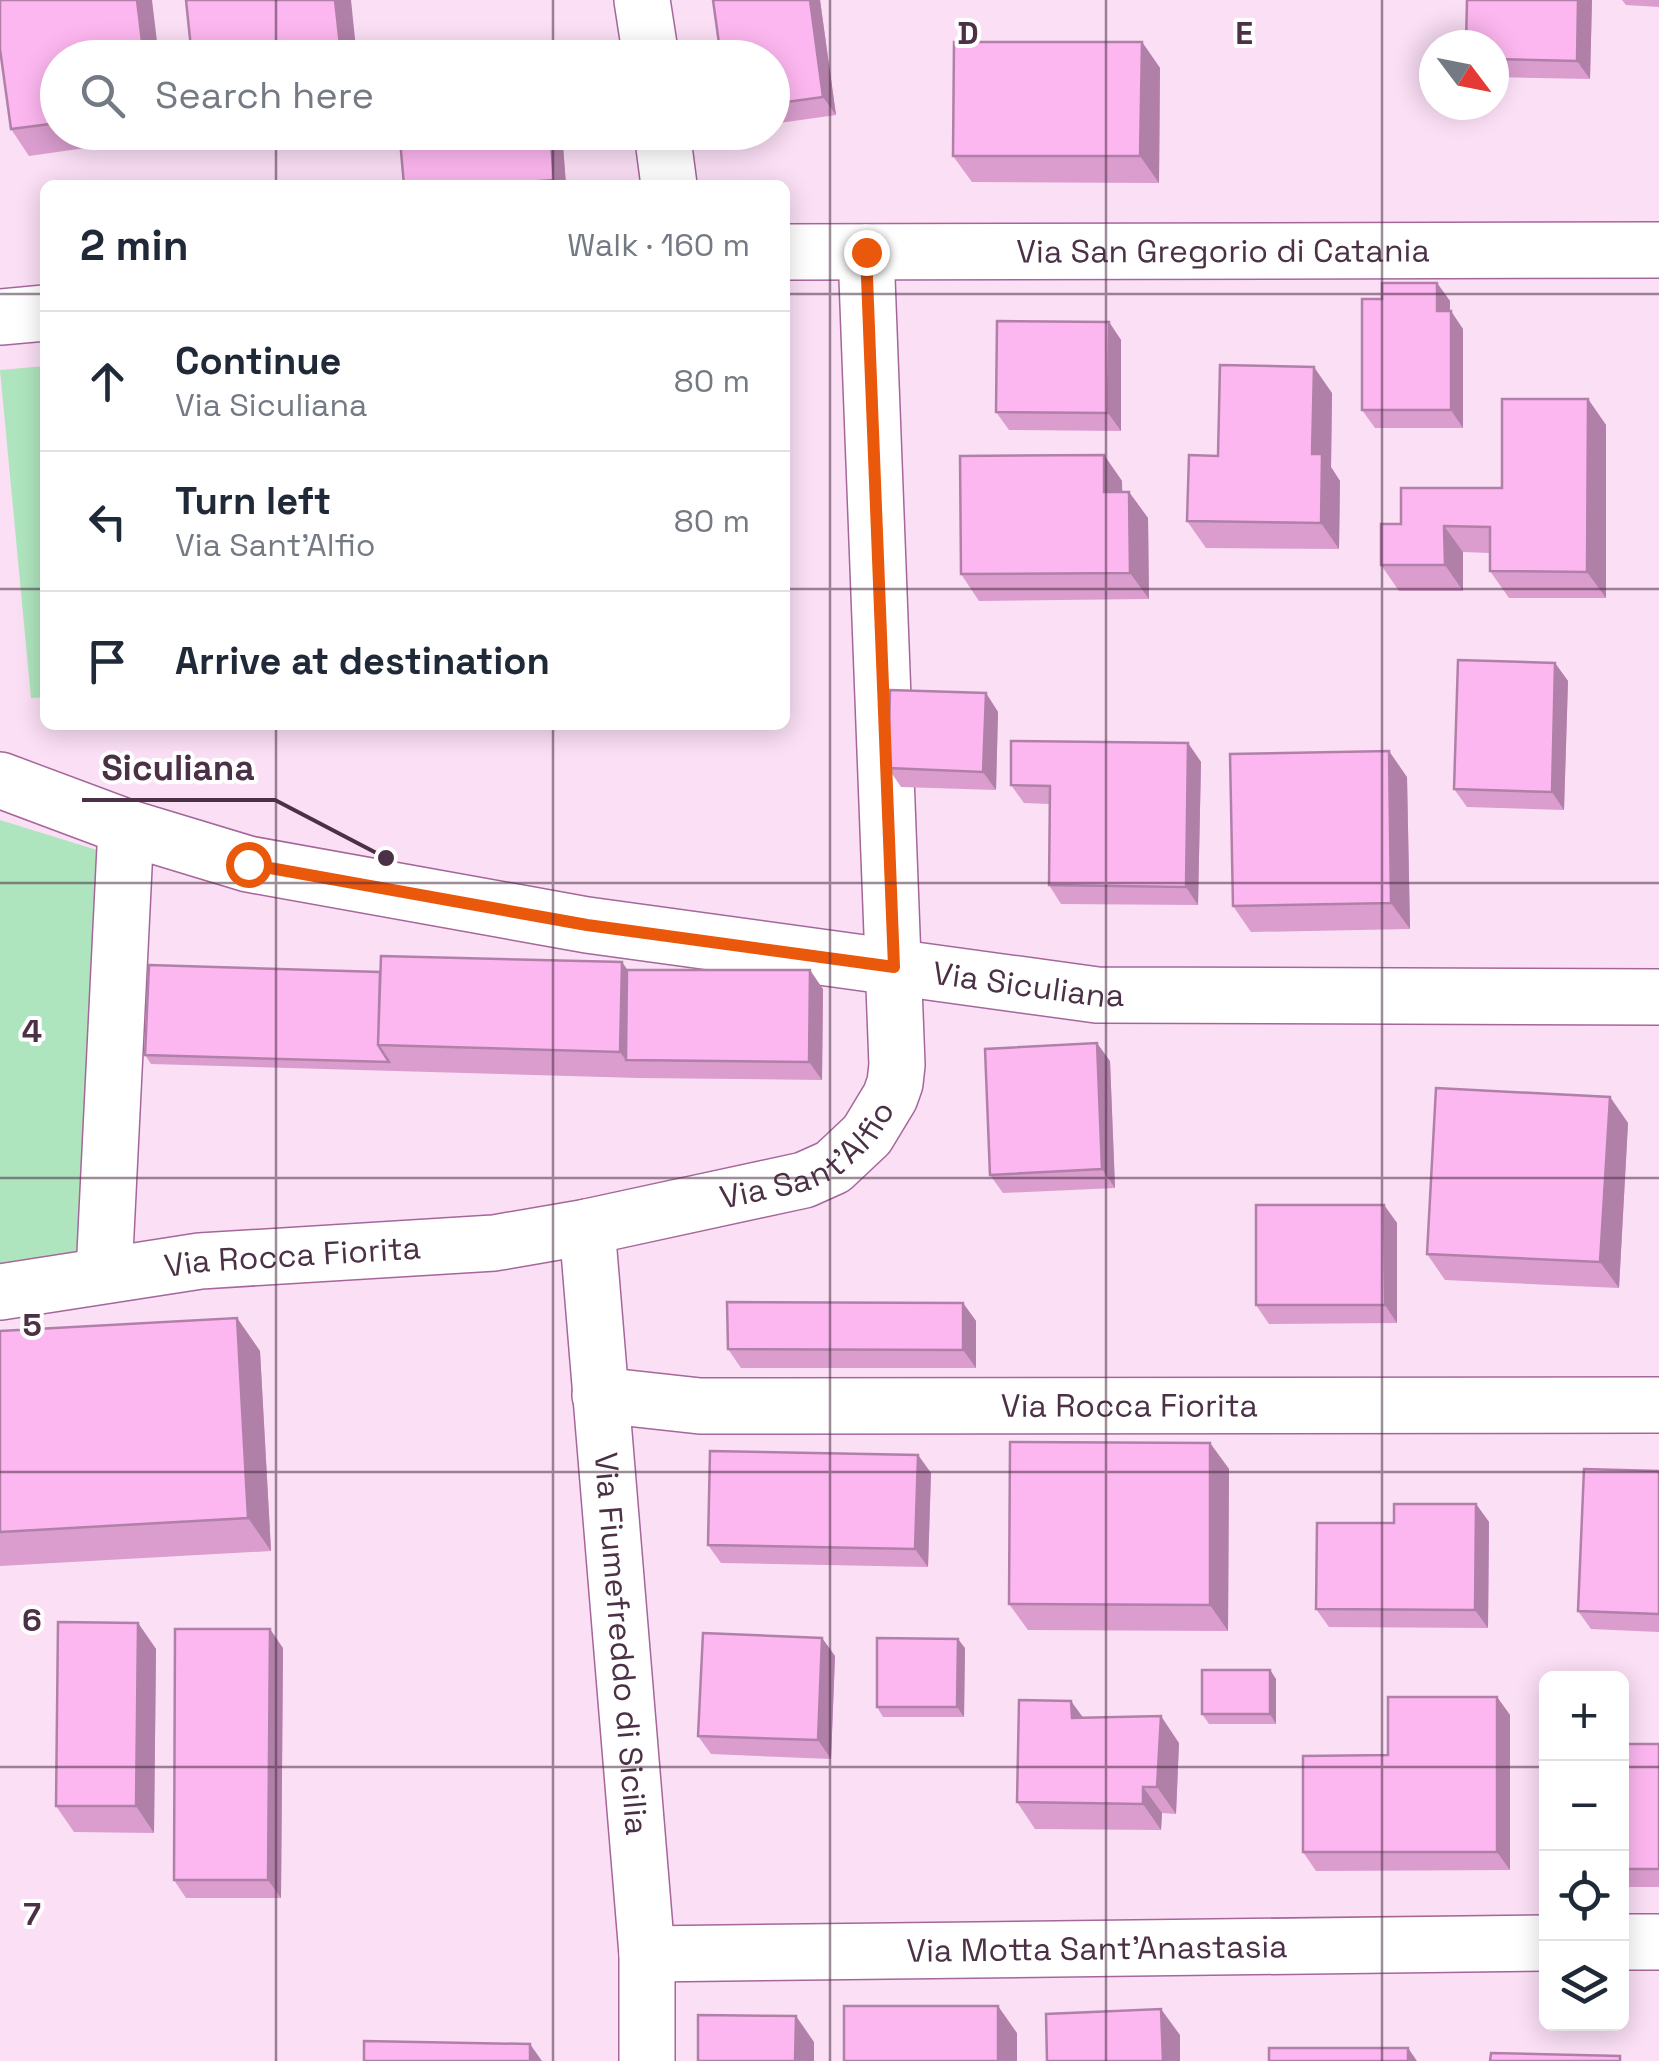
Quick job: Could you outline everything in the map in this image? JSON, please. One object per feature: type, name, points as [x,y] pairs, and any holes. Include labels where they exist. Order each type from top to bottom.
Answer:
[{"type":"street","points":[[642,0],[648,40]]},
{"type":"street","points":[[664,150],[668,180]]},
{"type":"street","name":"Via San Gregorio di Catania","points":[[790,252],[1659,250]]},
{"type":"street","name":"Via Sant'Alfio","points":[[587,1227],[822,1174],[851,1152],[879,1118],[896,1083],[866,252]]},
{"type":"street","points":[[0,318],[40,314]]},
{"type":"street","name":"Via Siculiana","points":[[0,780],[126,827],[267,867],[587,925],[1097,995],[1659,998]]},
{"type":"street","points":[[104,1274],[126,827]]},
{"type":"street","name":"Via Rocca Fiorita","points":[[0,1292],[223,1258],[479,1244],[587,1227]]},
{"type":"street","name":"Via Fiumefreddo di Sicilia","points":[[587,1227],[647,1954],[648,2061]]},
{"type":"street","name":"Via Rocca Fiorita","points":[[600,1394],[700,1406],[1659,1405]]},
{"type":"street","points":[[1629,1942],[1659,1942]]},
{"type":"street","name":"Via Motta Sant'Anastasia","points":[[647,1954],[1539,1943]]},
{"type":"green space","points":[[40,366],[40,697],[31,698],[0,370]]},
{"type":"green space","points":[[0,820],[113,855],[98,1266],[0,1282]]},
{"type":"building","points":[[0,0],[137,0],[142,40],[40,40],[40,125],[11,129],[0,49]]},
{"type":"building","points":[[186,0],[335,0],[339,40],[190,40]]},
{"type":"building","points":[[713,0],[810,0],[823,97],[790,102],[790,40],[719,40]]},
{"type":"building","points":[[1467,0],[1578,0],[1577,61],[1509,59],[1509,30],[1466,30]]},
{"type":"building","points":[[954,42],[1142,42],[1140,156],[953,156]]},
{"type":"building","points":[[401,150],[552,150],[554,180],[404,180]]},
{"type":"building","points":[[1382,283],[1437,283],[1437,311],[1451,311],[1451,410],[1362,410],[1362,299],[1382,299]]},
{"type":"building","points":[[997,321],[1109,322],[1108,413],[996,412]]},
{"type":"building","points":[[1220,365],[1314,367],[1312,454],[1322,454],[1321,523],[1187,521],[1189,455],[1218,456]]},
{"type":"building","points":[[1502,399],[1588,399],[1587,572],[1490,571],[1490,527],[1444,526],[1445,565],[1381,565],[1381,524],[1401,524],[1401,488],[1502,488]]},
{"type":"building","points":[[1104,455],[1104,492],[1129,492],[1130,573],[961,574],[960,456]]},
{"type":"building","points":[[1458,660],[1555,663],[1552,792],[1454,789]]},
{"type":"building","points":[[890,690],[986,693],[983,772],[888,768]]},
{"type":"building","points":[[1011,741],[1188,743],[1186,887],[1049,885],[1050,786],[1011,785]]},
{"type":"building","points":[[1389,751],[1391,903],[1233,906],[1230,754]]},
{"type":"building","points":[[381,956],[622,962],[620,1052],[378,1045]]},
{"type":"building","points":[[149,965],[380,972],[378,1045],[389,1062],[145,1055]]},
{"type":"building","points":[[627,970],[810,970],[809,1062],[626,1060]]},
{"type":"building","points":[[1097,1043],[1102,1169],[990,1175],[985,1049]]},
{"type":"building","points":[[1436,1088],[1610,1097],[1600,1262],[1427,1254]]},
{"type":"building","points":[[1256,1205],[1384,1205],[1385,1305],[1256,1305]]},
{"type":"building","points":[[727,1302],[963,1303],[963,1350],[728,1349]]},
{"type":"building","points":[[237,1318],[248,1518],[0,1532],[0,1331]]},
{"type":"building","points":[[1010,1442],[1210,1443],[1210,1605],[1009,1604]]},
{"type":"building","points":[[710,1451],[918,1455],[915,1549],[708,1545]]},
{"type":"building","points":[[1584,1469],[1659,1471],[1659,1614],[1578,1611]]},
{"type":"building","points":[[1394,1504],[1476,1504],[1475,1610],[1316,1609],[1317,1523],[1394,1523]]},
{"type":"building","points":[[58,1622],[138,1623],[136,1806],[56,1806]]},
{"type":"building","points":[[175,1629],[270,1629],[268,1880],[174,1880]]},
{"type":"building","points":[[703,1633],[822,1638],[818,1740],[698,1736]]},
{"type":"building","points":[[877,1638],[958,1639],[957,1707],[877,1707]]},
{"type":"building","points":[[1202,1670],[1270,1670],[1270,1714],[1202,1714]]},
{"type":"building","points":[[1388,1697],[1497,1697],[1497,1852],[1303,1852],[1303,1756],[1388,1755]]},
{"type":"building","points":[[1019,1700],[1071,1701],[1072,1718],[1161,1716],[1157,1787],[1143,1787],[1143,1804],[1017,1802]]},
{"type":"building","points":[[1629,1744],[1659,1744],[1659,1869],[1629,1869]]},
{"type":"building","points":[[844,2006],[998,2006],[998,2061],[844,2061]]},
{"type":"building","points":[[1161,2009],[1163,2061],[1047,2061],[1046,2014]]},
{"type":"building","points":[[698,2015],[796,2016],[795,2061],[698,2061]]},
{"type":"building","points":[[364,2041],[530,2044],[530,2061],[364,2061]]},
{"type":"building","points":[[1269,2048],[1408,2048],[1408,2061],[1269,2061]]},
{"type":"building","points":[[1491,2053],[1620,2056],[1620,2061],[1490,2061]]},
{"type":"place","name":"Siculiana","points":[[386,858]]},
{"type":"route","points":[[248,864],[587,925],[894,967],[866,252]]}]
